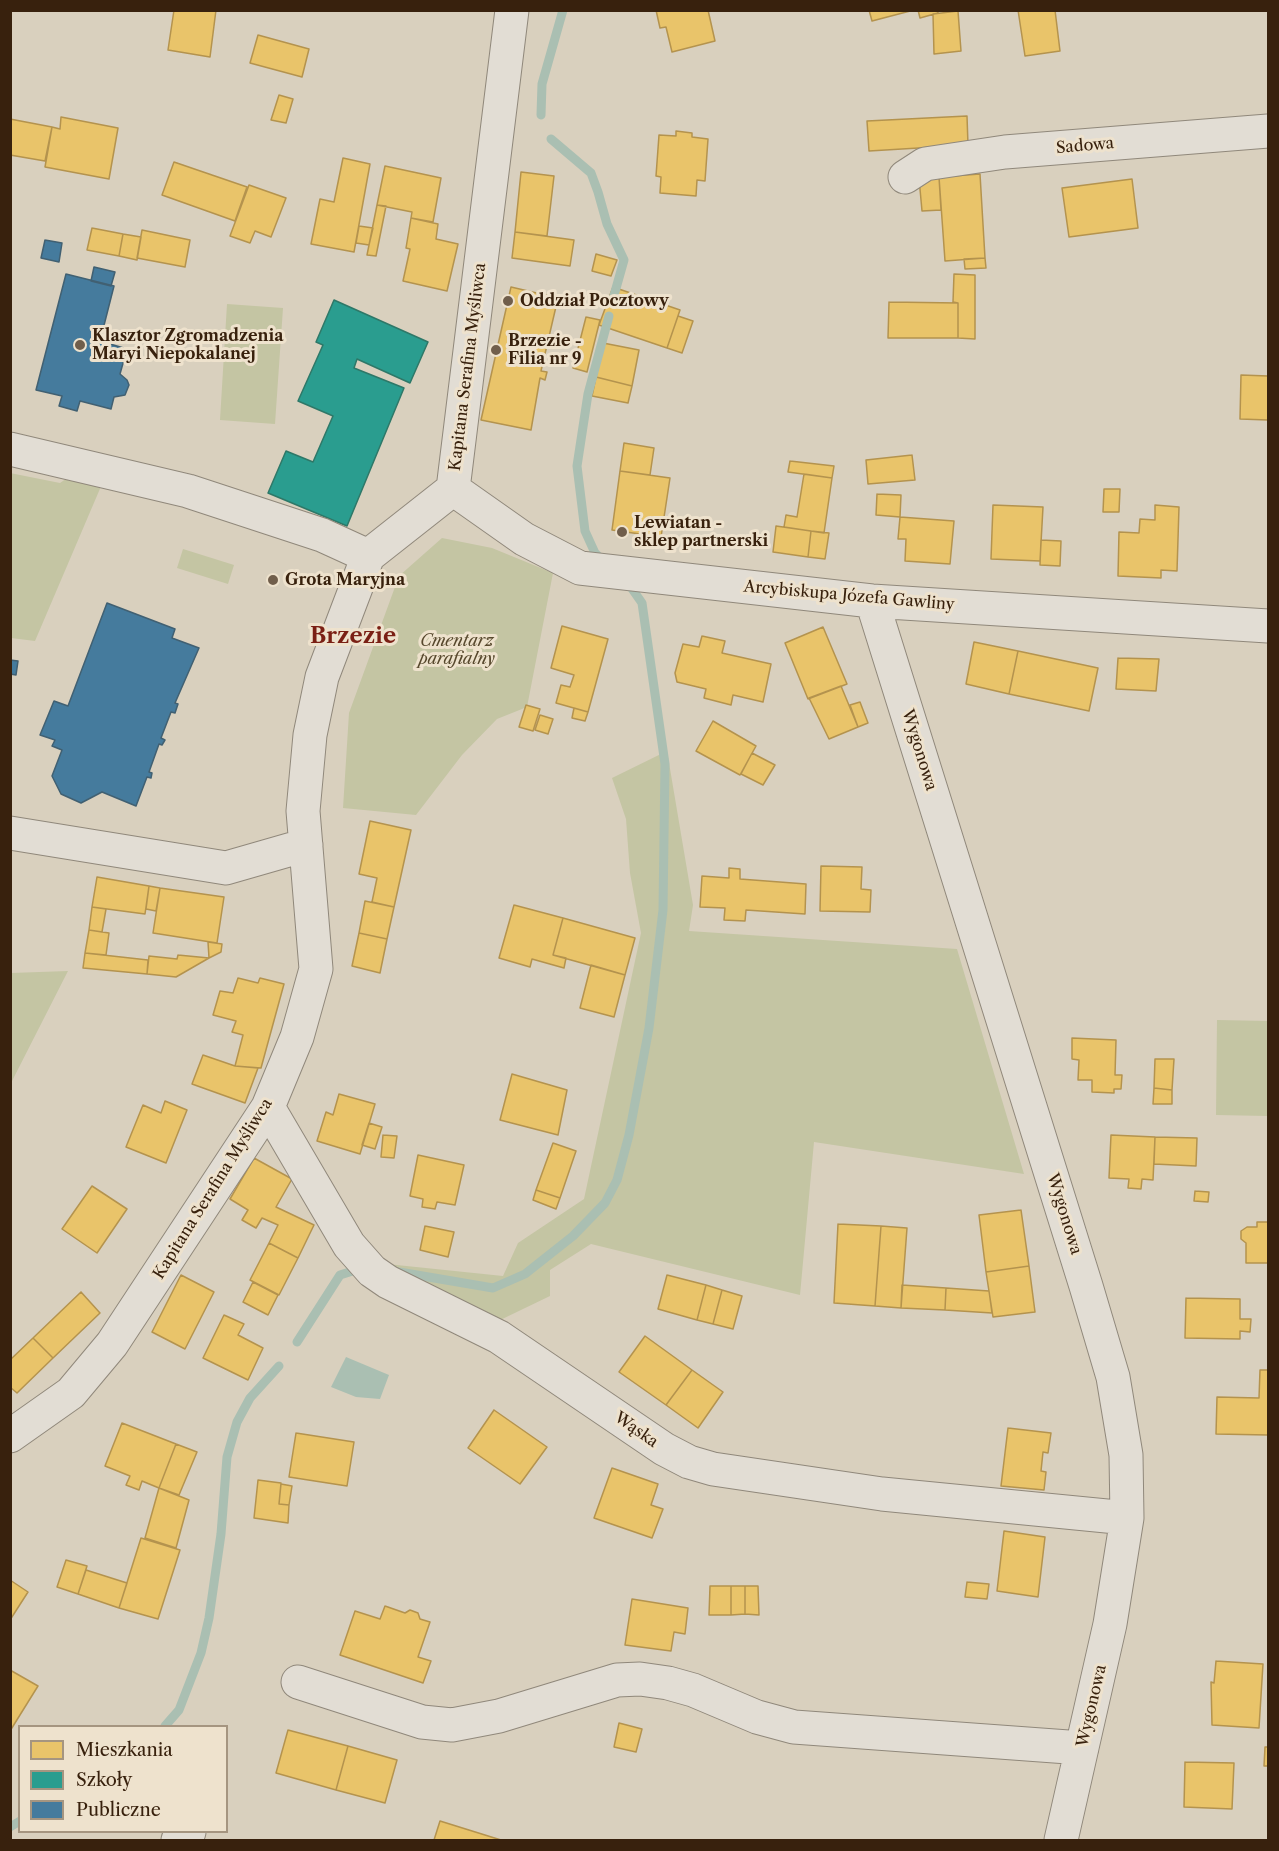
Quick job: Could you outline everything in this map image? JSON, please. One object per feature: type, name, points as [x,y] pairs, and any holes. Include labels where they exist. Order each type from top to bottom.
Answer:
[{"type":"street","name":"Kapitana Serafina Myśliwca","points":[[10,1436],[71,1393],[93,1369],[268,1107],[297,1037],[316,969],[303,811],[310,735],[322,677],[368,556],[453,489],[512,10]]},
{"type":"street","name":"Sadowa","points":[[905,177],[925,164],[1005,152],[1269,131]]},
{"type":"street","points":[[10,448],[188,491],[322,535],[368,556]]},
{"type":"street","name":"Arcybiskupa Józefa Gawliny","points":[[453,489],[524,539],[580,568],[872,601],[1269,626]]},
{"type":"street","name":"Wygonowa","points":[[872,601],[1113,1377],[1126,1455],[1127,1518],[1110,1624],[1061,1840]]},
{"type":"street","points":[[10,833],[226,868],[306,845]]},
{"type":"street","name":"Wąska","points":[[268,1107],[357,1257],[388,1282],[500,1337],[664,1449],[689,1462],[713,1469],[882,1494],[1127,1518]]},
{"type":"street","points":[[298,1682],[422,1722],[452,1725],[492,1718],[607,1682],[640,1679],[693,1690],[757,1717],[794,1727],[1082,1748]]},
{"type":"green space","points":[[227,304],[283,308],[275,424],[220,420]]},
{"type":"green space","points":[[10,473],[60,483],[73,474],[102,484],[35,641],[11,638]]},
{"type":"green space","name":"Cmentarz parafialny","points":[[442,538],[492,548],[553,573],[527,707],[497,719],[462,755],[416,815],[343,808],[349,713],[399,576]]},
{"type":"green space","points":[[183,549],[234,565],[228,584],[177,568]]},
{"type":"green space","points":[[667,751],[693,905],[689,931],[957,949],[1024,1174],[814,1142],[800,1295],[591,1244],[550,1270],[550,1296],[494,1323],[387,1264],[503,1276],[518,1243],[584,1199],[641,933],[630,873],[626,819],[612,778]]},
{"type":"green space","points":[[68,971],[11,1083],[11,973]]},
{"type":"green space","points":[[1217,1020],[1268,1021],[1268,1116],[1216,1115]]},
{"type":"shaded area","points":[[346,1357],[389,1375],[380,1399],[356,1397],[331,1387]]},
{"type":"building: Mieszkania","points":[[174,10],[216,10],[210,57],[168,50]]},
{"type":"building: Mieszkania","points":[[656,10],[708,10],[715,41],[672,52],[666,27],[660,28]]},
{"type":"building: Mieszkania","points":[[869,10],[914,10],[872,21]]},
{"type":"building: Mieszkania","points":[[918,10],[937,10],[938,13],[920,18]]},
{"type":"building: Mieszkania","points":[[1018,10],[1055,10],[1060,51],[1025,56]]},
{"type":"building: Mieszkania","points":[[958,11],[961,51],[934,54],[933,14]]},
{"type":"building: Mieszkania","points":[[258,35],[309,49],[302,77],[250,63]]},
{"type":"building: Mieszkania","points":[[279,95],[293,99],[286,123],[271,120]]},
{"type":"building: Mieszkania","points":[[967,116],[968,145],[869,151],[867,121]]},
{"type":"building: Mieszkania","points":[[61,117],[118,128],[109,179],[45,167],[52,127],[60,129]]},
{"type":"building: Mieszkania","points":[[10,119],[52,127],[45,161],[10,155]]},
{"type":"building: Mieszkania","points":[[676,131],[692,133],[692,137],[708,139],[705,181],[697,180],[696,196],[660,193],[661,177],[656,176],[659,135],[676,136]]},
{"type":"building: Mieszkania","points":[[343,158],[370,164],[354,252],[311,244],[320,199],[334,202]]},
{"type":"building: Mieszkania","points":[[174,162],[247,187],[235,221],[162,195]]},
{"type":"building: Mieszkania","points":[[385,166],[441,178],[433,222],[411,218],[412,212],[377,205]]},
{"type":"building: Mieszkania","points":[[521,172],[554,176],[547,236],[515,232]]},
{"type":"building: Mieszkania","points":[[980,174],[985,258],[945,261],[939,177]]},
{"type":"building: Mieszkania","points":[[939,177],[941,210],[922,211],[919,178]]},
{"type":"building: Mieszkania","points":[[1132,179],[1138,228],[1069,237],[1062,188]]},
{"type":"building: Mieszkania","points":[[249,185],[286,198],[271,237],[255,231],[250,243],[230,236]]},
{"type":"building: Mieszkania","points":[[377,205],[386,206],[376,256],[367,255]]},
{"type":"building: Mieszkania","points":[[411,218],[438,224],[436,239],[458,244],[447,291],[403,281],[410,249],[406,248]]},
{"type":"building: Mieszkania","points":[[359,226],[373,228],[369,245],[356,243]]},
{"type":"building: Mieszkania","points":[[92,228],[123,234],[119,256],[87,250]]},
{"type":"building: Mieszkania","points":[[142,230],[190,240],[185,267],[137,258]]},
{"type":"building: Mieszkania","points":[[515,232],[574,240],[570,266],[512,258]]},
{"type":"building: Mieszkania","points":[[123,234],[141,237],[137,260],[119,256]]},
{"type":"building: Mieszkania","points":[[596,254],[617,260],[611,276],[592,271]]},
{"type":"building: Mieszkania","points":[[985,258],[986,268],[965,269],[964,259]]},
{"type":"building: Mieszkania","points":[[954,274],[975,275],[975,339],[958,338],[958,303],[953,302]]},
{"type":"building: Mieszkania","points":[[511,287],[558,298],[541,371],[547,372],[545,380],[540,378],[531,430],[481,420]]},
{"type":"building: Mieszkania","points":[[613,287],[680,310],[667,348],[599,325]]},
{"type":"building: Mieszkania","points":[[889,302],[958,303],[958,338],[888,338]]},
{"type":"building: Mieszkania","points":[[678,316],[693,321],[682,353],[667,348]]},
{"type":"building: Mieszkania","points":[[586,317],[600,320],[587,372],[573,368]]},
{"type":"building: Mieszkania","points":[[603,343],[639,350],[632,386],[596,377]]},
{"type":"building: Mieszkania","points":[[1241,375],[1268,376],[1268,420],[1240,419]]},
{"type":"building: Mieszkania","points":[[596,377],[632,386],[628,403],[592,396]]},
{"type":"building: Mieszkania","points":[[624,443],[654,448],[650,475],[620,471]]},
{"type":"building: Mieszkania","points":[[912,455],[915,480],[868,484],[866,460]]},
{"type":"building: Mieszkania","points":[[790,461],[834,466],[832,478],[788,472]]},
{"type":"building: Mieszkania","points":[[620,471],[670,478],[661,537],[612,530]]},
{"type":"building: Mieszkania","points":[[804,474],[832,478],[824,533],[784,527],[786,515],[797,517]]},
{"type":"building: Mieszkania","points":[[1104,489],[1120,489],[1119,512],[1103,512]]},
{"type":"building: Mieszkania","points":[[877,494],[901,495],[900,517],[876,515]]},
{"type":"building: Mieszkania","points":[[993,505],[1043,507],[1040,561],[991,559]]},
{"type":"building: Mieszkania","points":[[1155,505],[1179,507],[1177,571],[1161,570],[1161,578],[1118,576],[1119,532],[1139,533],[1140,519],[1155,520]]},
{"type":"building: Mieszkania","points":[[900,517],[954,521],[950,564],[905,561],[906,539],[898,539]]},
{"type":"building: Mieszkania","points":[[776,526],[811,531],[808,557],[773,552]]},
{"type":"building: Mieszkania","points":[[811,531],[829,533],[825,559],[808,557]]},
{"type":"building: Mieszkania","points":[[1041,540],[1061,541],[1060,566],[1040,565]]},
{"type":"building: Mieszkania","points":[[562,626],[608,639],[588,712],[556,703],[561,685],[570,687],[574,675],[551,668]]},
{"type":"building: Mieszkania","points":[[823,627],[847,684],[808,699],[785,643]]},
{"type":"building: Mieszkania","points":[[702,636],[725,641],[722,653],[771,664],[763,702],[733,695],[731,705],[704,698],[706,689],[677,682],[675,673],[683,644],[699,647]]},
{"type":"building: Mieszkania","points":[[974,642],[1018,651],[1009,694],[966,684]]},
{"type":"building: Mieszkania","points":[[1018,651],[1098,668],[1089,711],[1009,694]]},
{"type":"building: Mieszkania","points":[[1118,658],[1159,659],[1156,691],[1116,689]]},
{"type":"building: Mieszkania","points":[[841,686],[858,727],[829,739],[809,698]]},
{"type":"building: Mieszkania","points":[[860,702],[868,723],[858,727],[850,705]]},
{"type":"building: Mieszkania","points":[[526,705],[540,709],[533,731],[519,727]]},
{"type":"building: Mieszkania","points":[[574,708],[588,712],[585,721],[572,718]]},
{"type":"building: Mieszkania","points":[[540,715],[553,719],[548,734],[535,730]]},
{"type":"building: Mieszkania","points":[[713,721],[756,746],[740,775],[696,751]]},
{"type":"building: Mieszkania","points":[[752,753],[775,765],[763,785],[741,774]]},
{"type":"building: Mieszkania","points":[[370,821],[411,830],[394,907],[372,902],[377,878],[359,874]]},
{"type":"building: Mieszkania","points":[[821,866],[862,867],[861,889],[871,890],[870,912],[820,911]]},
{"type":"building: Mieszkania","points":[[729,868],[740,869],[740,879],[806,884],[805,914],[746,910],[745,921],[724,920],[725,908],[700,907],[702,876],[729,878]]},
{"type":"building: Mieszkania","points":[[97,877],[149,886],[145,914],[92,907]]},
{"type":"building: Mieszkania","points":[[149,886],[160,888],[156,911],[146,909]]},
{"type":"building: Mieszkania","points":[[160,888],[224,897],[217,943],[153,933]]},
{"type":"building: Mieszkania","points":[[365,901],[394,907],[387,939],[359,933]]},
{"type":"building: Mieszkania","points":[[514,905],[563,918],[553,955],[566,958],[564,968],[532,959],[530,967],[499,958]]},
{"type":"building: Mieszkania","points":[[92,907],[106,909],[102,932],[89,930]]},
{"type":"building: Mieszkania","points":[[563,918],[635,938],[625,975],[553,955]]},
{"type":"building: Mieszkania","points":[[89,930],[109,933],[106,955],[85,953]]},
{"type":"building: Mieszkania","points":[[359,933],[387,939],[380,973],[352,966]]},
{"type":"building: Mieszkania","points":[[208,942],[222,944],[221,952],[209,958]]},
{"type":"building: Mieszkania","points":[[85,953],[148,960],[147,974],[83,968]]},
{"type":"building: Mieszkania","points":[[178,955],[209,958],[176,977],[147,974],[149,956],[177,959]]},
{"type":"building: Mieszkania","points":[[591,965],[625,975],[614,1017],[580,1008]]},
{"type":"building: Mieszkania","points":[[238,978],[258,983],[260,978],[284,984],[261,1068],[235,1066],[243,1035],[232,1032],[236,1021],[213,1015],[220,991],[233,993]]},
{"type":"building: Mieszkania","points":[[1072,1038],[1116,1040],[1115,1075],[1122,1075],[1121,1089],[1114,1089],[1114,1093],[1092,1092],[1092,1080],[1078,1080],[1079,1060],[1072,1059]]},
{"type":"building: Mieszkania","points":[[203,1055],[235,1066],[258,1068],[245,1103],[192,1084]]},
{"type":"building: Mieszkania","points":[[1155,1059],[1174,1059],[1172,1090],[1154,1088]]},
{"type":"building: Mieszkania","points":[[512,1074],[567,1090],[558,1135],[500,1120]]},
{"type":"building: Mieszkania","points":[[1154,1088],[1172,1090],[1172,1104],[1153,1104]]},
{"type":"building: Mieszkania","points":[[339,1094],[375,1104],[360,1154],[317,1141],[326,1112],[333,1115]]},
{"type":"building: Mieszkania","points":[[165,1101],[187,1110],[166,1163],[126,1147],[143,1105],[161,1113]]},
{"type":"building: Mieszkania","points":[[369,1123],[382,1127],[375,1149],[362,1145]]},
{"type":"building: Mieszkania","points":[[383,1135],[397,1136],[394,1158],[381,1157]]},
{"type":"building: Mieszkania","points":[[1111,1135],[1155,1137],[1153,1180],[1142,1179],[1141,1189],[1128,1188],[1129,1179],[1109,1178]]},
{"type":"building: Mieszkania","points":[[1155,1137],[1197,1138],[1196,1166],[1154,1164]]},
{"type":"building: Mieszkania","points":[[553,1143],[576,1151],[560,1198],[536,1190]]},
{"type":"building: Mieszkania","points":[[418,1155],[464,1165],[455,1205],[437,1202],[435,1209],[422,1207],[423,1199],[410,1196]]},
{"type":"building: Mieszkania","points":[[254,1158],[292,1179],[276,1207],[314,1225],[298,1258],[269,1243],[278,1225],[262,1218],[256,1228],[242,1220],[248,1210],[230,1199]]},
{"type":"building: Mieszkania","points":[[92,1186],[127,1209],[97,1253],[62,1229]]},
{"type":"building: Mieszkania","points":[[536,1190],[560,1198],[556,1209],[533,1200]]},
{"type":"building: Mieszkania","points":[[1195,1191],[1209,1192],[1208,1202],[1194,1201]]},
{"type":"building: Mieszkania","points":[[1021,1210],[1029,1266],[986,1272],[979,1215]]},
{"type":"building: Mieszkania","points":[[1257,1222],[1268,1222],[1268,1263],[1246,1263],[1246,1243],[1241,1239],[1241,1231],[1247,1227],[1257,1227]]},
{"type":"building: Mieszkania","points":[[838,1224],[881,1226],[875,1306],[834,1303]]},
{"type":"building: Mieszkania","points":[[425,1226],[454,1232],[448,1257],[420,1250]]},
{"type":"building: Mieszkania","points":[[881,1226],[907,1228],[901,1308],[875,1306]]},
{"type":"building: Mieszkania","points":[[269,1243],[298,1258],[279,1295],[250,1280]]},
{"type":"building: Mieszkania","points":[[1029,1266],[1035,1312],[993,1317],[986,1272]]},
{"type":"building: Mieszkania","points":[[181,1275],[214,1292],[185,1349],[152,1332]]},
{"type":"building: Mieszkania","points":[[667,1275],[706,1285],[697,1320],[658,1309]]},
{"type":"building: Mieszkania","points":[[253,1282],[278,1295],[268,1315],[243,1302]]},
{"type":"building: Mieszkania","points":[[706,1285],[722,1290],[713,1324],[697,1320]]},
{"type":"building: Mieszkania","points":[[902,1285],[946,1288],[945,1310],[901,1308]]},
{"type":"building: Mieszkania","points":[[946,1288],[989,1291],[992,1313],[945,1310]]},
{"type":"building: Mieszkania","points":[[722,1290],[742,1296],[733,1329],[713,1324]]},
{"type":"building: Mieszkania","points":[[81,1292],[100,1313],[53,1358],[33,1338]]},
{"type":"building: Mieszkania","points":[[1186,1298],[1240,1299],[1240,1319],[1251,1319],[1250,1332],[1240,1331],[1240,1339],[1185,1338]]},
{"type":"building: Mieszkania","points":[[224,1315],[244,1324],[238,1335],[263,1348],[248,1380],[203,1358]]},
{"type":"building: Mieszkania","points":[[645,1336],[692,1370],[666,1405],[619,1372]]},
{"type":"building: Mieszkania","points":[[33,1338],[53,1358],[17,1393],[10,1387],[10,1360]]},
{"type":"building: Mieszkania","points":[[692,1370],[723,1392],[698,1428],[666,1405]]},
{"type":"building: Mieszkania","points":[[1260,1370],[1268,1370],[1268,1435],[1216,1434],[1217,1397],[1259,1398]]},
{"type":"building: Mieszkania","points":[[494,1410],[547,1447],[520,1484],[468,1448]]},
{"type":"building: Mieszkania","points":[[122,1423],[176,1444],[159,1488],[142,1481],[139,1490],[126,1485],[130,1476],[105,1466]]},
{"type":"building: Mieszkania","points":[[1008,1428],[1051,1433],[1048,1453],[1043,1452],[1041,1471],[1046,1472],[1044,1490],[1001,1486]]},
{"type":"building: Mieszkania","points":[[296,1433],[354,1442],[347,1486],[289,1477]]},
{"type":"building: Mieszkania","points":[[176,1444],[197,1452],[179,1495],[159,1488]]},
{"type":"building: Mieszkania","points":[[612,1468],[658,1484],[651,1505],[663,1509],[652,1538],[594,1518]]},
{"type":"building: Mieszkania","points":[[258,1480],[281,1483],[279,1504],[289,1505],[288,1523],[254,1518]]},
{"type":"building: Mieszkania","points":[[281,1484],[292,1486],[289,1505],[279,1504]]},
{"type":"building: Mieszkania","points":[[159,1488],[189,1500],[176,1548],[145,1538]]},
{"type":"building: Mieszkania","points":[[1004,1531],[1045,1537],[1038,1597],[997,1591]]},
{"type":"building: Mieszkania","points":[[141,1538],[180,1550],[158,1619],[119,1608]]},
{"type":"building: Mieszkania","points":[[66,1560],[87,1566],[78,1594],[57,1587]]},
{"type":"building: Mieszkania","points":[[86,1570],[127,1583],[119,1608],[78,1594]]},
{"type":"building: Mieszkania","points":[[10,1580],[28,1592],[10,1620]]},
{"type":"building: Mieszkania","points":[[967,1582],[989,1584],[987,1599],[965,1597]]},
{"type":"building: Mieszkania","points":[[710,1586],[731,1586],[731,1615],[709,1615]]},
{"type":"building: Mieszkania","points":[[731,1586],[745,1586],[745,1614],[731,1615]]},
{"type":"building: Mieszkania","points":[[745,1586],[758,1586],[759,1615],[745,1614]]},
{"type":"building: Mieszkania","points":[[632,1599],[688,1608],[685,1634],[674,1632],[671,1651],[625,1645]]},
{"type":"building: Mieszkania","points":[[385,1606],[405,1613],[410,1610],[418,1613],[420,1619],[430,1622],[418,1657],[431,1661],[423,1683],[340,1655],[355,1611],[380,1619]]},
{"type":"building: Mieszkania","points":[[1216,1661],[1263,1664],[1259,1728],[1212,1725],[1211,1682],[1214,1683]]},
{"type":"building: Mieszkania","points":[[10,1670],[38,1686],[10,1731]]},
{"type":"building: Mieszkania","points":[[619,1723],[642,1729],[636,1752],[614,1747]]},
{"type":"building: Mieszkania","points":[[288,1730],[348,1746],[336,1790],[276,1773]]},
{"type":"building: Mieszkania","points":[[348,1746],[397,1760],[385,1803],[336,1790]]},
{"type":"building: Mieszkania","points":[[1265,1747],[1268,1747],[1268,1766],[1264,1766]]},
{"type":"building: Mieszkania","points":[[1185,1762],[1234,1763],[1232,1809],[1184,1807]]},
{"type":"building: Mieszkania","points":[[440,1821],[501,1840],[434,1840]]},
{"type":"building: Szkoły","points":[[334,300],[428,342],[410,383],[357,359],[354,368],[404,388],[347,526],[268,493],[286,451],[313,462],[333,416],[298,401],[323,345],[316,342]]},
{"type":"building: Publiczne","points":[[45,240],[62,243],[59,262],[41,258]]},
{"type":"building: Publiczne","points":[[94,267],[115,272],[111,286],[91,281]]},
{"type":"building: Publiczne","name":"Klasztor Zgromadzenia Maryi Niepokalanej","points":[[66,274],[114,286],[100,341],[127,349],[120,374],[129,385],[125,395],[114,397],[111,409],[80,401],[77,411],[59,406],[62,396],[36,390]]},
{"type":"building: Publiczne","points":[[107,603],[175,629],[172,638],[199,648],[175,703],[178,704],[175,713],[171,712],[161,738],[165,740],[162,745],[159,744],[149,772],[152,773],[151,778],[147,777],[136,806],[102,792],[81,803],[61,794],[52,776],[62,750],[52,746],[55,740],[40,735],[54,701],[68,706]]},
{"type":"building: Publiczne","points":[[10,660],[18,661],[16,675],[10,674]]},
{"type":"waterway","points":[[541,115],[542,84],[563,10]]},
{"type":"waterway","points":[[551,139],[591,173],[607,224],[624,260],[613,299]]},
{"type":"waterway","points":[[602,560],[595,553],[585,531],[577,466],[588,394],[609,316]]},
{"type":"waterway","points":[[399,1272],[493,1288],[525,1274],[573,1236],[605,1203],[617,1180],[629,1135],[649,1028],[663,910],[665,764],[642,603],[628,583]]},
{"type":"waterway","points":[[297,1342],[340,1275],[362,1268]]},
{"type":"waterway","points":[[166,1725],[179,1710],[201,1653],[209,1618],[221,1534],[227,1457],[237,1422],[250,1398],[279,1366]]},
{"type":"waterway","points":[[10,1827],[18,1822]]},
{"type":"place","name":"Oddział Pocztowy","points":[[508,301]]},
{"type":"place","name":"Klasztor Zgromadzenia Maryi Niepokalanej","points":[[80,345]]},
{"type":"place","name":"Brzezie - Filia nr 9","points":[[496,350]]},
{"type":"place","name":"Lewiatan - sklep partnerski","points":[[622,532]]},
{"type":"place","name":"Grota Maryjna","points":[[273,580]]},
{"type":"district","name":"Brzezie","points":[[353,637]]}]
